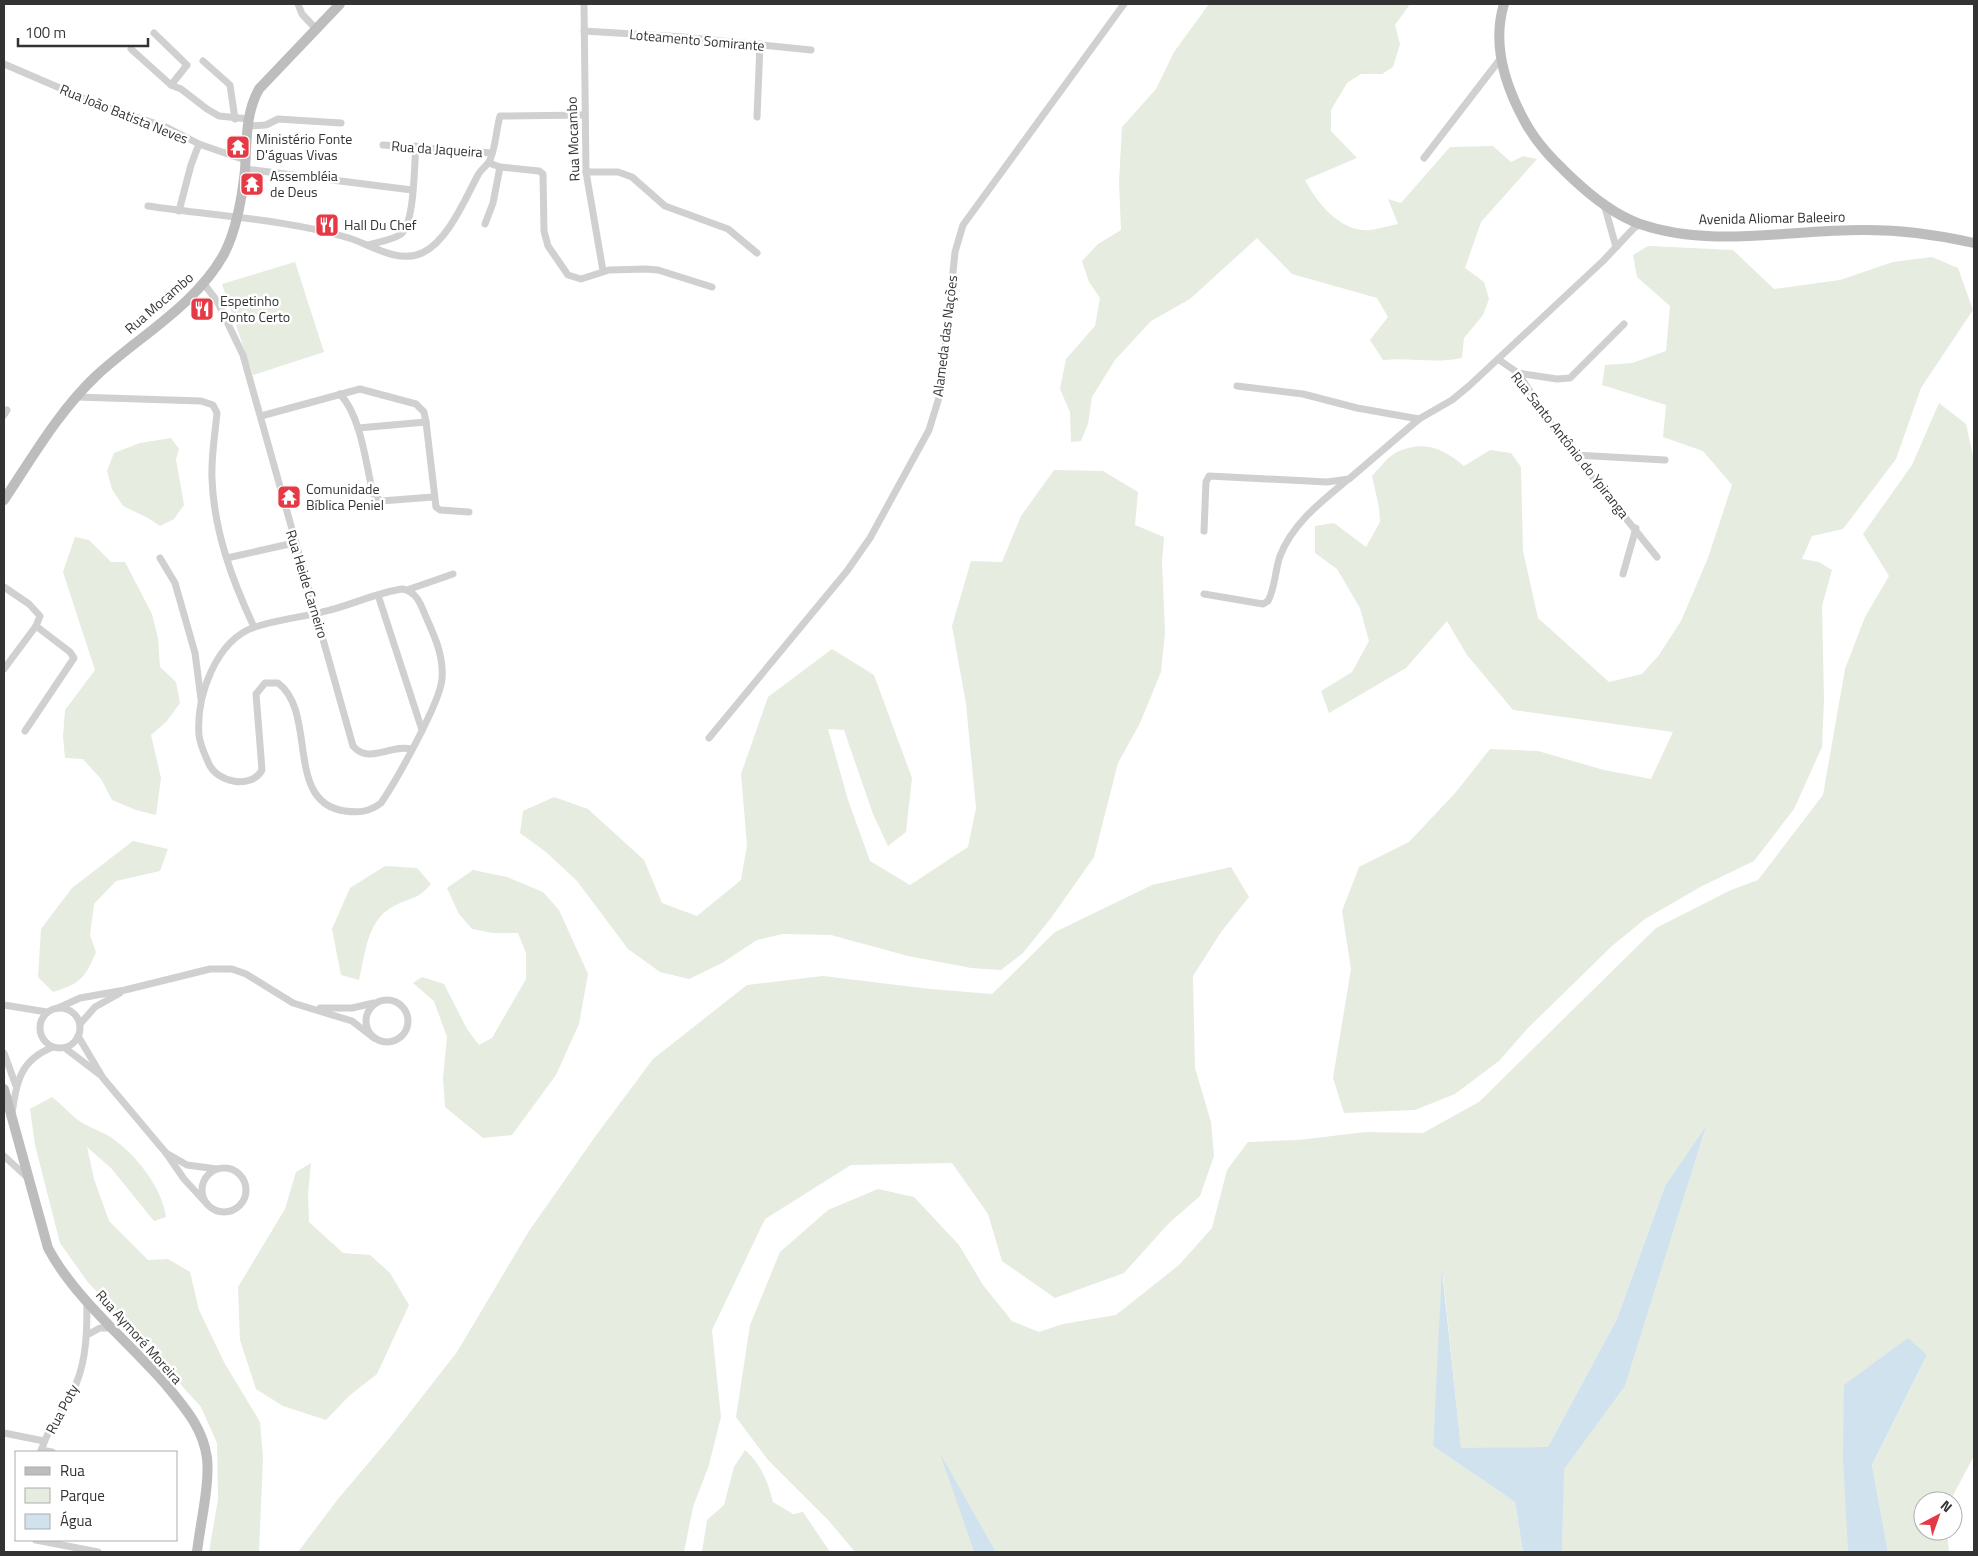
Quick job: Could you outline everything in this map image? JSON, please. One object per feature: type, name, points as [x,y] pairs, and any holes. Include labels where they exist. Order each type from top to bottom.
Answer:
[{"type":"main road","name":"Rua Mocambo","points":[[4,500],[76,397],[122,353],[185,302],[204,284],[225,252],[236,219],[245,165],[248,122],[253,100],[259,89],[340,4]]},
{"type":"main road","name":"Avenida Aliomar Baleeiro","points":[[1504,4],[1499,32],[1502,58],[1507,81],[1531,133],[1557,164],[1603,204],[1641,224],[1688,234],[1719,236],[1864,230],[1911,232],[1974,243]]},
{"type":"main road","points":[[4,1089],[30,1181]]},
{"type":"main road","name":"Rua Aymoré Moreira","points":[[30,1181],[48,1248],[55,1260],[88,1300],[103,1324],[114,1328],[191,1416],[201,1435],[205,1446],[207,1470],[197,1552]]},
{"type":"street","points":[[298,4],[302,14],[316,29]]},
{"type":"street","name":"Rua Mocambo","points":[[584,4],[586,172],[603,271]]},
{"type":"street","name":"Alameda das Nações","points":[[709,738],[847,571],[870,538],[929,430],[935,412],[940,391],[955,252],[963,225],[1124,4]]},
{"type":"street","name":"Loteamento Somirante","points":[[584,32],[760,44],[811,50]]},
{"type":"street","points":[[154,33],[187,65],[171,85]]},
{"type":"street","points":[[757,117],[760,44]]},
{"type":"street","points":[[131,49],[171,85],[181,89],[219,116],[266,125],[278,120],[341,123]]},
{"type":"street","points":[[1424,158],[1502,58]]},
{"type":"street","points":[[203,61],[230,85],[235,119]]},
{"type":"street","name":"Rua João Batista Neves","points":[[4,64],[97,104],[166,128],[245,165],[412,190]]},
{"type":"street","points":[[148,206],[298,226],[368,245],[400,256],[421,254],[445,232],[471,191],[480,172],[489,163],[502,115],[585,115]]},
{"type":"street","points":[[180,211],[190,165],[199,144]]},
{"type":"street","name":"Rua da Jaqueira","points":[[383,145],[492,153]]},
{"type":"street","points":[[368,245],[402,233],[407,227],[416,146]]},
{"type":"street","points":[[489,163],[500,167],[539,171],[544,177],[544,231],[548,246],[554,258],[568,275],[575,279],[587,278],[603,271],[634,268],[658,270],[712,287]]},
{"type":"street","points":[[485,224],[494,203],[500,167]]},
{"type":"street","points":[[586,172],[618,172],[632,177],[664,206],[728,229],[757,252]]},
{"type":"street","points":[[1603,204],[1616,247]]},
{"type":"street","points":[[1204,594],[1263,604],[1268,601],[1280,558],[1292,533],[1308,512],[1419,419],[1452,400],[1498,359],[1634,228],[1641,224]]},
{"type":"street","name":"Rua Heide Carneiro","points":[[204,284],[222,310],[242,355],[262,416],[294,543],[353,746],[360,752],[369,755],[398,748],[411,749]]},
{"type":"street","points":[[1518,374],[1557,379],[1570,378],[1624,324]]},
{"type":"street","name":"Rua Santo Antônio do Ypiranga","points":[[1498,359],[1518,374],[1574,454],[1636,528],[1657,557]]},
{"type":"street","points":[[1237,386],[1303,394],[1357,408],[1419,419]]},
{"type":"street","points":[[262,416],[360,389],[416,404],[424,412],[433,497],[438,509],[469,512]]},
{"type":"street","points":[[340,394],[350,406],[358,428],[373,494],[381,501],[433,497]]},
{"type":"street","points":[[76,397],[201,400],[213,405],[216,413],[212,476],[214,498],[227,558],[236,587],[254,627]]},
{"type":"street","points":[[358,428],[426,422]]},
{"type":"street","points":[[1574,454],[1665,460]]},
{"type":"street","points":[[1204,531],[1206,482],[1209,476],[1327,482],[1349,479]]},
{"type":"street","points":[[1623,574],[1636,528]]},
{"type":"street","points":[[227,558],[294,543]]},
{"type":"street","points":[[160,558],[174,583],[195,653],[202,704]]},
{"type":"street","points":[[407,590],[420,601],[439,648],[442,681],[422,730],[381,803],[367,811],[340,810],[319,798],[311,789],[300,723],[291,697],[278,682],[269,681],[260,686],[256,694],[262,770],[256,777],[244,782],[230,780],[211,768],[199,735],[202,704],[216,659],[235,639],[254,627],[316,614],[393,591],[407,590],[453,574]]},
{"type":"street","points":[[4,587],[36,610],[40,616],[37,624],[4,669]]},
{"type":"street","points":[[378,595],[422,730]]},
{"type":"street","points":[[25,731],[74,658],[70,652],[37,624]]},
{"type":"street","points":[[4,1005],[47,1012],[80,998],[125,990],[210,969],[232,969],[246,974],[293,1003],[352,1021],[374,1038],[387,1043],[395,1042],[406,1032],[408,1026],[408,1019],[403,1007],[390,1000],[340,1009],[312,1008]]},
{"type":"street","points":[[65,1048],[78,1036],[80,1024],[99,1004],[125,990]]},
{"type":"street","points":[[374,1038],[368,1033],[366,1018],[372,1006],[377,1002]]},
{"type":"street","points":[[58,1008],[74,1013],[80,1024]]},
{"type":"street","points":[[47,1012],[41,1022],[41,1034],[44,1040],[53,1047]]},
{"type":"street","points":[[78,1036],[103,1078],[166,1153],[184,1179],[207,1204],[212,1208],[226,1212],[233,1210],[244,1201],[246,1194],[244,1180],[233,1170],[187,1165],[166,1153]]},
{"type":"street","points":[[12,1116],[16,1086],[30,1059],[53,1047],[65,1048],[103,1078]]},
{"type":"street","points":[[4,1053],[16,1086]]},
{"type":"street","points":[[4,1156],[30,1181]]},
{"type":"street","points":[[207,1204],[202,1190],[204,1183],[212,1172],[219,1169]]},
{"type":"street","name":"Rua Poty","points":[[41,1451],[44,1441],[76,1385],[81,1371],[87,1335],[88,1300]]},
{"type":"street","points":[[87,1335],[103,1324]]},
{"type":"street","points":[[4,1433],[44,1441]]},
{"type":"street","points":[[41,1541],[98,1552]]},
{"type":"green space","points":[[1209,4],[1410,4],[1395,25],[1400,44],[1393,67],[1382,74],[1361,74],[1347,83],[1331,110],[1331,131],[1357,158],[1305,180],[1321,205],[1328,212],[1336,219],[1353,228],[1367,230],[1398,224],[1388,199],[1401,203],[1450,147],[1493,146],[1511,162],[1523,156],[1537,159],[1481,222],[1465,268],[1484,282],[1489,299],[1483,315],[1464,338],[1462,358],[1451,360],[1383,360],[1370,340],[1388,317],[1377,298],[1292,274],[1257,238],[1190,299],[1151,321],[1115,360],[1092,397],[1088,424],[1081,441],[1071,442],[1070,412],[1060,389],[1066,359],[1095,326],[1100,298],[1089,282],[1082,261],[1098,244],[1121,230],[1119,182],[1122,127],[1156,89],[1174,52]]},
{"type":"green space","points":[[1648,246],[1733,250],[1774,289],[1840,280],[1893,262],[1932,257],[1958,268],[1973,310],[1921,388],[1896,459],[1843,529],[1812,536],[1802,559],[1819,562],[1832,570],[1822,606],[1824,700],[1822,747],[1794,809],[1754,861],[1702,886],[1645,919],[1612,946],[1528,1028],[1499,1061],[1455,1094],[1415,1110],[1344,1113],[1333,1078],[1351,969],[1342,911],[1359,867],[1409,842],[1456,792],[1490,749],[1538,751],[1604,770],[1651,779],[1673,732],[1513,710],[1467,655],[1447,621],[1406,668],[1329,713],[1321,691],[1352,672],[1369,641],[1360,608],[1337,569],[1315,553],[1315,526],[1334,523],[1366,547],[1380,522],[1379,507],[1372,476],[1390,456],[1406,448],[1424,446],[1440,450],[1464,466],[1490,450],[1511,453],[1521,467],[1523,551],[1538,618],[1609,682],[1642,674],[1659,655],[1681,621],[1708,558],[1732,485],[1703,451],[1663,437],[1666,405],[1602,385],[1605,365],[1632,363],[1666,351],[1670,306],[1637,277],[1633,255]]},
{"type":"green space","points":[[295,262],[324,352],[253,375],[222,284]]},
{"type":"green space","points":[[1939,403],[1966,424],[1974,460],[1974,1456],[1955,1491],[1913,1491],[1913,1541],[1948,1541],[1949,1552],[1888,1552],[1872,1465],[1927,1355],[1844,1385],[1848,1552],[1562,1552],[1563,1469],[1625,1386],[1705,1128],[1665,1186],[1617,1319],[1548,1447],[1461,1449],[1443,1275],[1433,1446],[1515,1502],[1523,1552],[996,1552],[942,1457],[974,1552],[855,1552],[829,1521],[768,1460],[736,1417],[750,1325],[780,1252],[828,1210],[878,1189],[914,1197],[959,1245],[983,1285],[1012,1321],[1039,1332],[1063,1324],[1116,1315],[1179,1265],[1212,1228],[1227,1170],[1248,1142],[1298,1140],[1366,1132],[1423,1133],[1479,1102],[1656,928],[1731,890],[1758,880],[1823,795],[1845,669],[1865,617],[1889,576],[1863,534],[1912,465]]},
{"type":"green space","points":[[171,438],[179,449],[176,459],[184,505],[174,519],[160,526],[123,506],[112,489],[107,471],[114,453],[140,443]]},
{"type":"green space","points":[[1054,470],[1103,471],[1138,492],[1135,525],[1164,537],[1162,562],[1165,632],[1161,672],[1140,723],[1118,763],[1094,857],[1051,918],[1023,953],[1001,970],[971,968],[908,956],[831,935],[783,934],[757,940],[722,963],[689,979],[660,972],[628,949],[577,881],[546,852],[520,833],[523,811],[554,797],[588,809],[644,860],[662,903],[697,916],[741,880],[747,845],[741,774],[768,697],[832,649],[874,675],[912,778],[906,832],[888,846],[873,814],[844,730],[828,729],[848,800],[870,861],[910,885],[968,847],[976,808],[966,704],[952,626],[971,561],[1002,562],[1021,516]]},
{"type":"green space","points":[[75,537],[89,540],[111,562],[125,562],[152,614],[158,638],[160,667],[176,682],[180,703],[166,722],[151,735],[161,778],[156,815],[136,810],[112,800],[101,779],[83,759],[65,758],[63,737],[65,710],[95,670],[63,572]]},
{"type":"green space","points":[[133,841],[168,849],[160,871],[116,881],[94,904],[90,935],[96,952],[92,961],[85,974],[76,983],[53,992],[38,977],[41,929],[72,888]]},
{"type":"green space","points":[[385,866],[417,868],[431,884],[419,895],[398,904],[380,917],[374,926],[366,947],[359,980],[341,975],[332,929],[350,888]]},
{"type":"green space","points":[[1231,867],[1249,897],[1221,932],[1193,976],[1195,1068],[1211,1122],[1214,1156],[1200,1196],[1169,1223],[1124,1273],[1055,1298],[1002,1261],[988,1214],[952,1163],[851,1165],[765,1219],[712,1330],[721,1417],[709,1465],[693,1507],[684,1552],[298,1552],[338,1499],[393,1434],[457,1352],[529,1231],[597,1134],[653,1059],[747,985],[823,976],[930,989],[992,994],[1055,932],[1152,885]]},
{"type":"green space","points":[[473,870],[507,877],[543,892],[559,910],[588,974],[579,1024],[556,1075],[512,1135],[483,1138],[445,1107],[443,1078],[447,1037],[434,1001],[413,983],[422,977],[444,984],[467,1029],[479,1045],[492,1038],[526,979],[526,953],[518,933],[493,933],[472,929],[459,914],[447,888]]},
{"type":"green space","points":[[52,1097],[85,1125],[109,1136],[119,1143],[146,1172],[159,1194],[166,1217],[154,1221],[111,1168],[87,1147],[94,1179],[109,1221],[148,1260],[168,1259],[190,1272],[199,1310],[225,1364],[260,1422],[263,1457],[259,1552],[209,1552],[218,1499],[217,1443],[201,1407],[87,1281],[60,1243],[35,1145],[30,1109]]},
{"type":"green space","points":[[311,1163],[308,1194],[309,1222],[343,1253],[370,1255],[390,1273],[409,1305],[377,1374],[349,1396],[326,1420],[283,1406],[256,1389],[240,1340],[238,1287],[285,1209],[296,1172]]},
{"type":"green space","points":[[745,1450],[751,1455],[763,1474],[773,1502],[793,1514],[803,1512],[830,1552],[702,1552],[707,1520],[724,1505],[734,1467]]},
{"type":"water","points":[[1706,1126],[1625,1386],[1564,1469],[1562,1552],[1523,1552],[1515,1502],[1433,1446],[1442,1270],[1461,1448],[1548,1447],[1617,1319],[1665,1186]]},
{"type":"water","points":[[1908,1338],[1927,1355],[1872,1465],[1888,1552],[1848,1552],[1843,1458],[1844,1385]]},
{"type":"water","points":[[940,1453],[996,1552],[974,1552]]},
{"type":"place","name":"Ministério Fonte D'águas Vivas","points":[[238,147]]},
{"type":"place","name":"Assembléia de Deus","points":[[252,184]]},
{"type":"place","name":"Hall Du Chef","points":[[327,225]]},
{"type":"place","name":"Espetinho Ponto Certo","points":[[202,309]]},
{"type":"place","name":"Comunidade Bíblica Peniel","points":[[289,497]]}]
